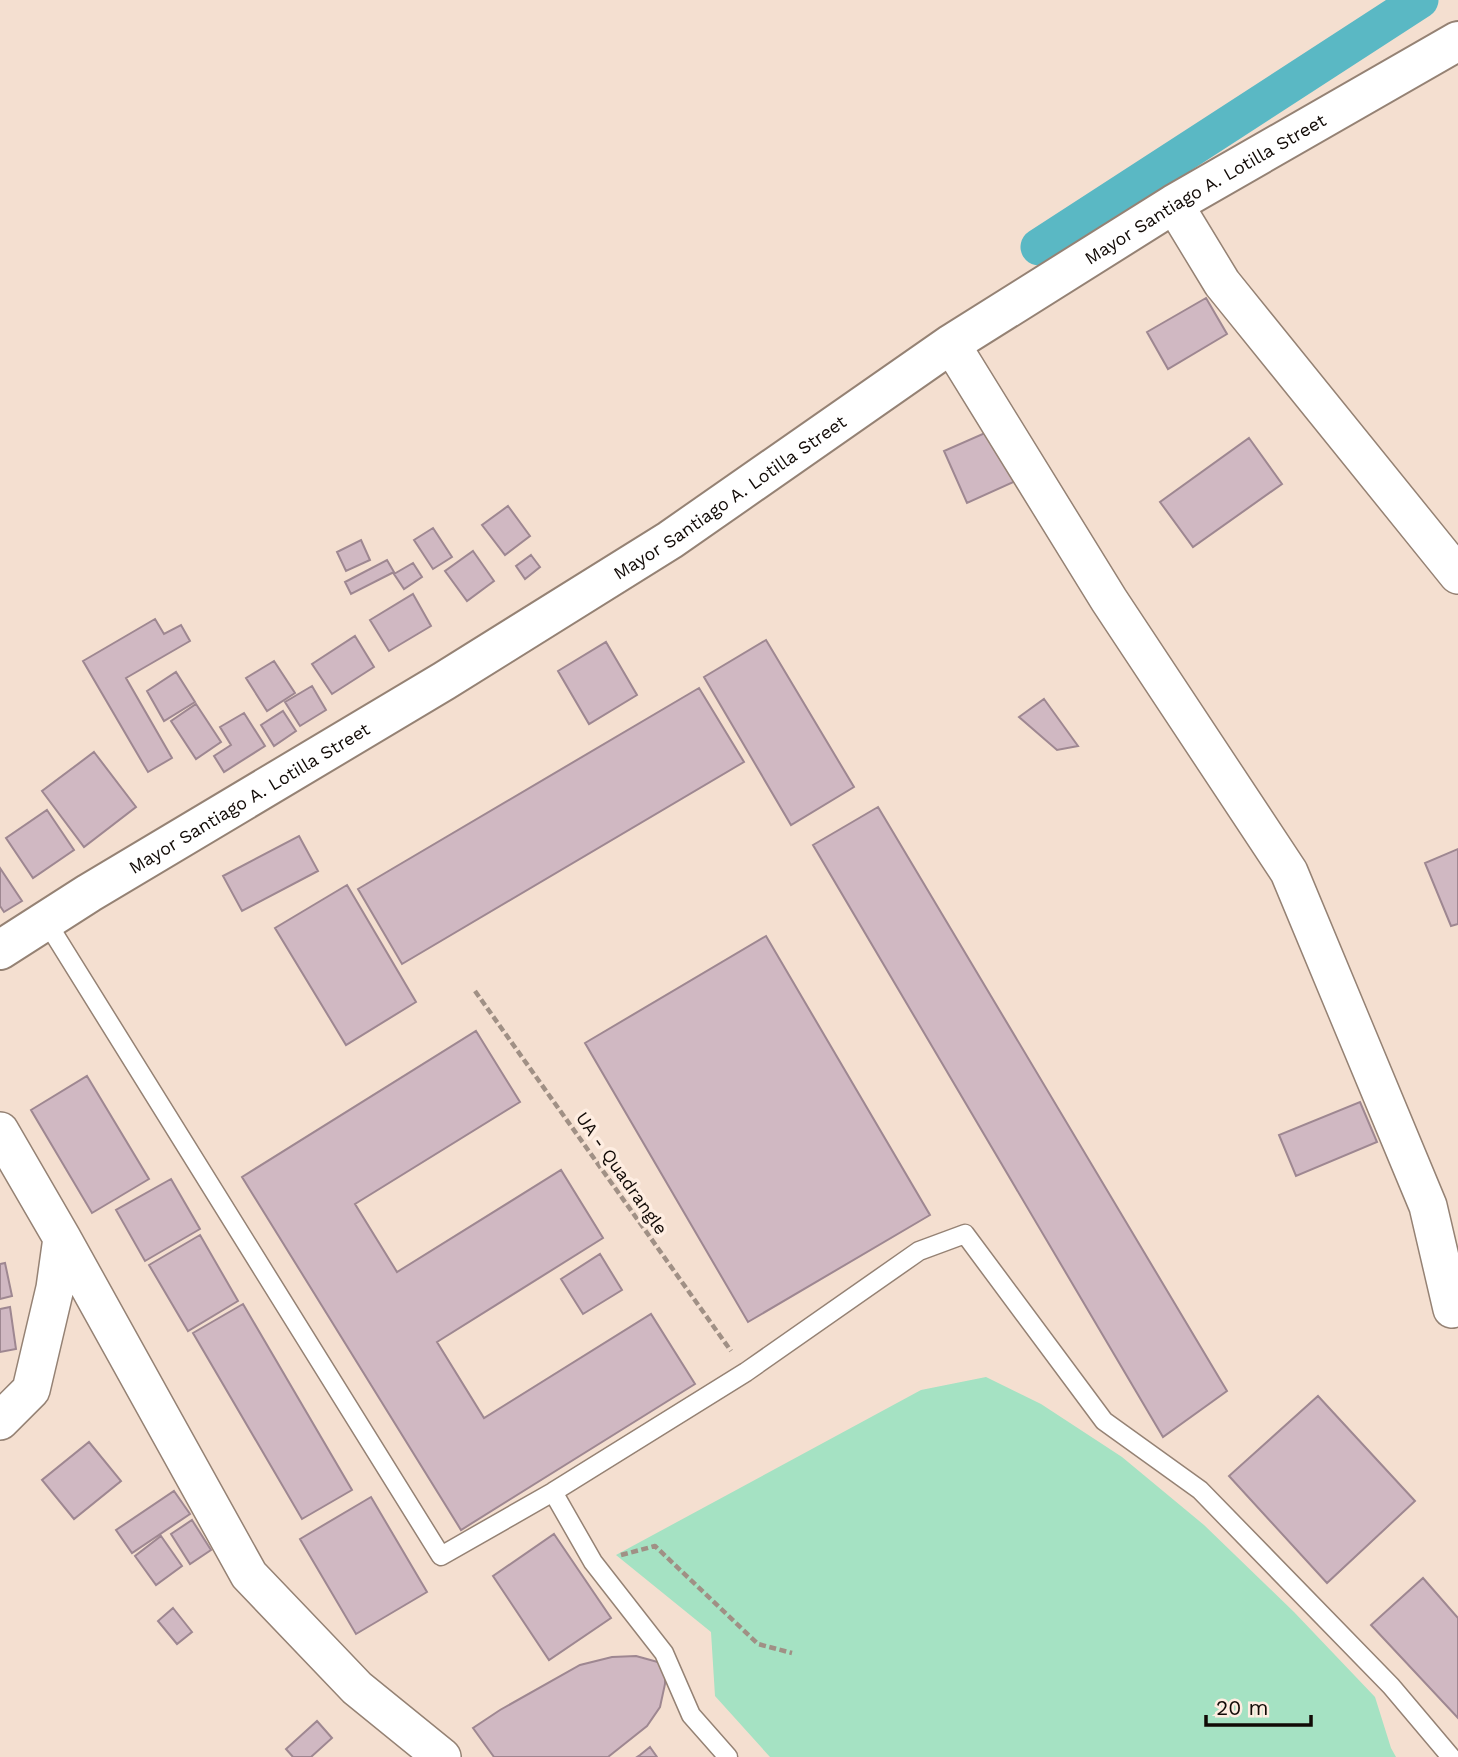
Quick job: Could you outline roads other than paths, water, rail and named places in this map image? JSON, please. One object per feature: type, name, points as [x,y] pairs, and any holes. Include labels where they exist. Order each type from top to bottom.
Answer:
[{"type":"main road","name":"Mayor Santiago A. Lotilla Street","points":[[0,950],[89,893],[444,681],[659,547],[951,344],[1174,204],[1458,41]]},
{"type":"street","points":[[1174,204],[1222,283],[1458,575]]},
{"type":"street","points":[[951,344],[1109,600],[1289,872],[1429,1206],[1452,1309]]},
{"type":"street","points":[[0,1131],[249,1575],[357,1688],[442,1757]]},
{"type":"street","points":[[0,1421],[31,1390],[55,1287],[62,1238]]},
{"type":"lane","points":[[46,921],[442,1556],[553,1492],[746,1372],[919,1251],[965,1234],[1104,1421],[1200,1490],[1391,1686],[1451,1757]]},
{"type":"lane","points":[[553,1492],[593,1562],[664,1653],[691,1715],[728,1757]]},
{"type":"waterway","points":[[1039,247],[1420,0]]}]
